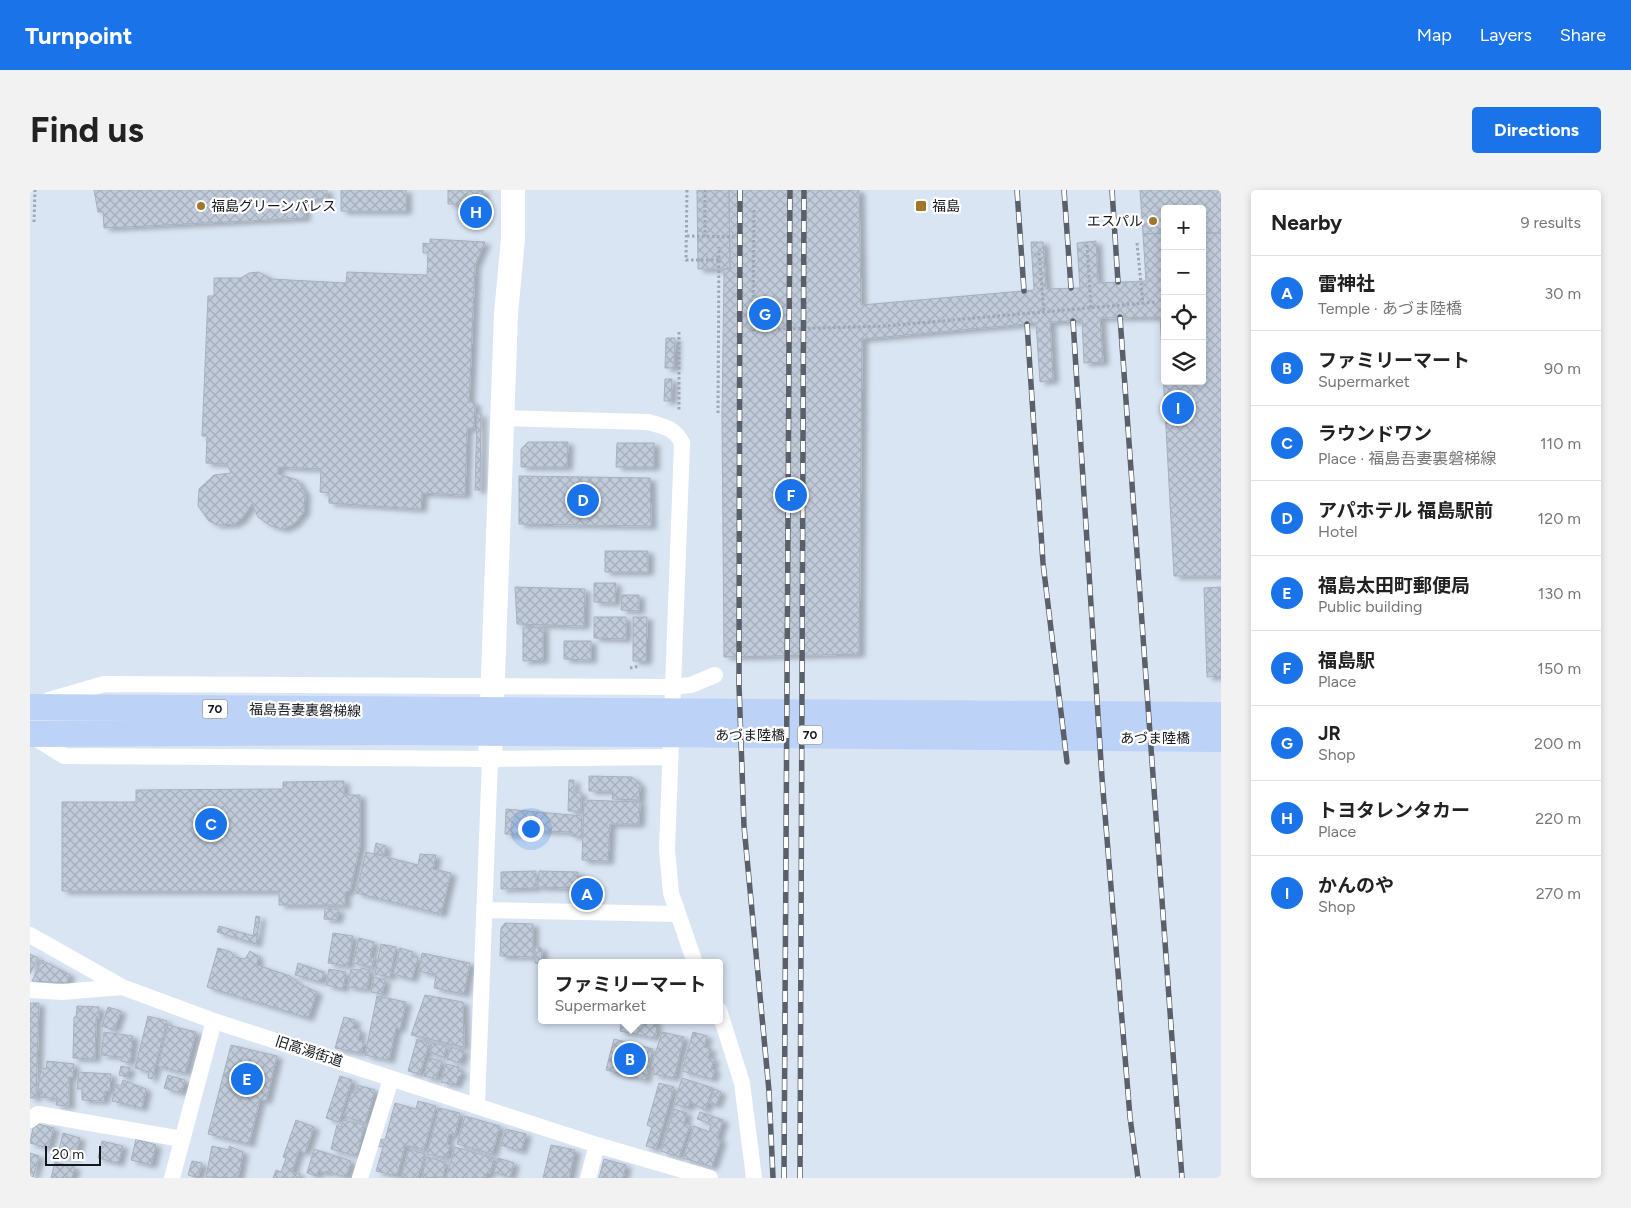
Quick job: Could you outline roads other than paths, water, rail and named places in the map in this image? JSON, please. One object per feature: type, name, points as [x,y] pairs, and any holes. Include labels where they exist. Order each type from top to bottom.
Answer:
[{"type":"main road","name":"福島吾妻裏磐梯線","points":[[30,706],[399,721]]},
{"type":"main road","name":"あづま陸橋","points":[[399,721],[1221,715]]},
{"type":"main road","name":"福島吾妻裏磐梯線","points":[[30,734],[399,721]]},
{"type":"main road","name":"あづま陸橋","points":[[399,721],[1221,739]]},
{"type":"street","points":[[477,1106],[506,314],[513,238],[514,190]]},
{"type":"street","points":[[502,418],[648,422],[669,428],[678,434],[682,443],[667,850],[671,893],[694,959]]},
{"type":"street","points":[[30,706],[104,684],[672,687],[691,685],[715,675]]},
{"type":"street","points":[[30,734],[64,756],[490,759],[669,757]]},
{"type":"street","points":[[485,910],[678,914]]},
{"type":"street","name":"旧高湯街道","points":[[30,935],[122,986],[214,1021],[597,1145],[710,1178]]},
{"type":"street","points":[[30,990],[62,992],[122,986]]},
{"type":"street","points":[[172,1178],[214,1021]]},
{"type":"street","points":[[723,1023],[742,1083],[754,1178]]},
{"type":"street","points":[[360,1178],[391,1079]]},
{"type":"street","points":[[30,1120],[38,1114],[182,1139]]},
{"type":"street","points":[[588,1178],[597,1145]]},
{"type":"railway","points":[[740,190],[739,685],[744,826],[769,1091],[773,1178]]},
{"type":"railway","points":[[784,1178],[790,190]]},
{"type":"railway","points":[[800,1178],[804,190]]},
{"type":"railway","points":[[1017,190],[1024,291]]},
{"type":"railway","points":[[1064,190],[1071,288]]},
{"type":"railway","points":[[1112,190],[1118,282]]},
{"type":"railway","points":[[1120,317],[1182,1178]]},
{"type":"railway","points":[[1073,321],[1102,778],[1130,1117],[1138,1178]]},
{"type":"railway","points":[[1027,324],[1043,563],[1067,762]]},
{"type":"place","name":"福島グリーンパレス","points":[[201,206]]},
{"type":"place","name":"福島","points":[[921,206]]},
{"type":"place","name":"トヨタレンタカー","points":[[476,212]]},
{"type":"place","name":"エスパル","points":[[1153,221]]},
{"type":"place","name":"JR","points":[[765,314]]},
{"type":"place","name":"かんのや","points":[[1178,408]]},
{"type":"place","name":"福島駅","points":[[791,495]]},
{"type":"place","name":"アパホテル 福島駅前","points":[[583,500]]},
{"type":"place","name":"ラウンドワン","points":[[211,824]]},
{"type":"place","name":"雷神社","points":[[587,894]]},
{"type":"place","name":"ファミリーマート","points":[[630,1059]]},
{"type":"place","name":"福島太田町郵便局","points":[[247,1079]]}]
